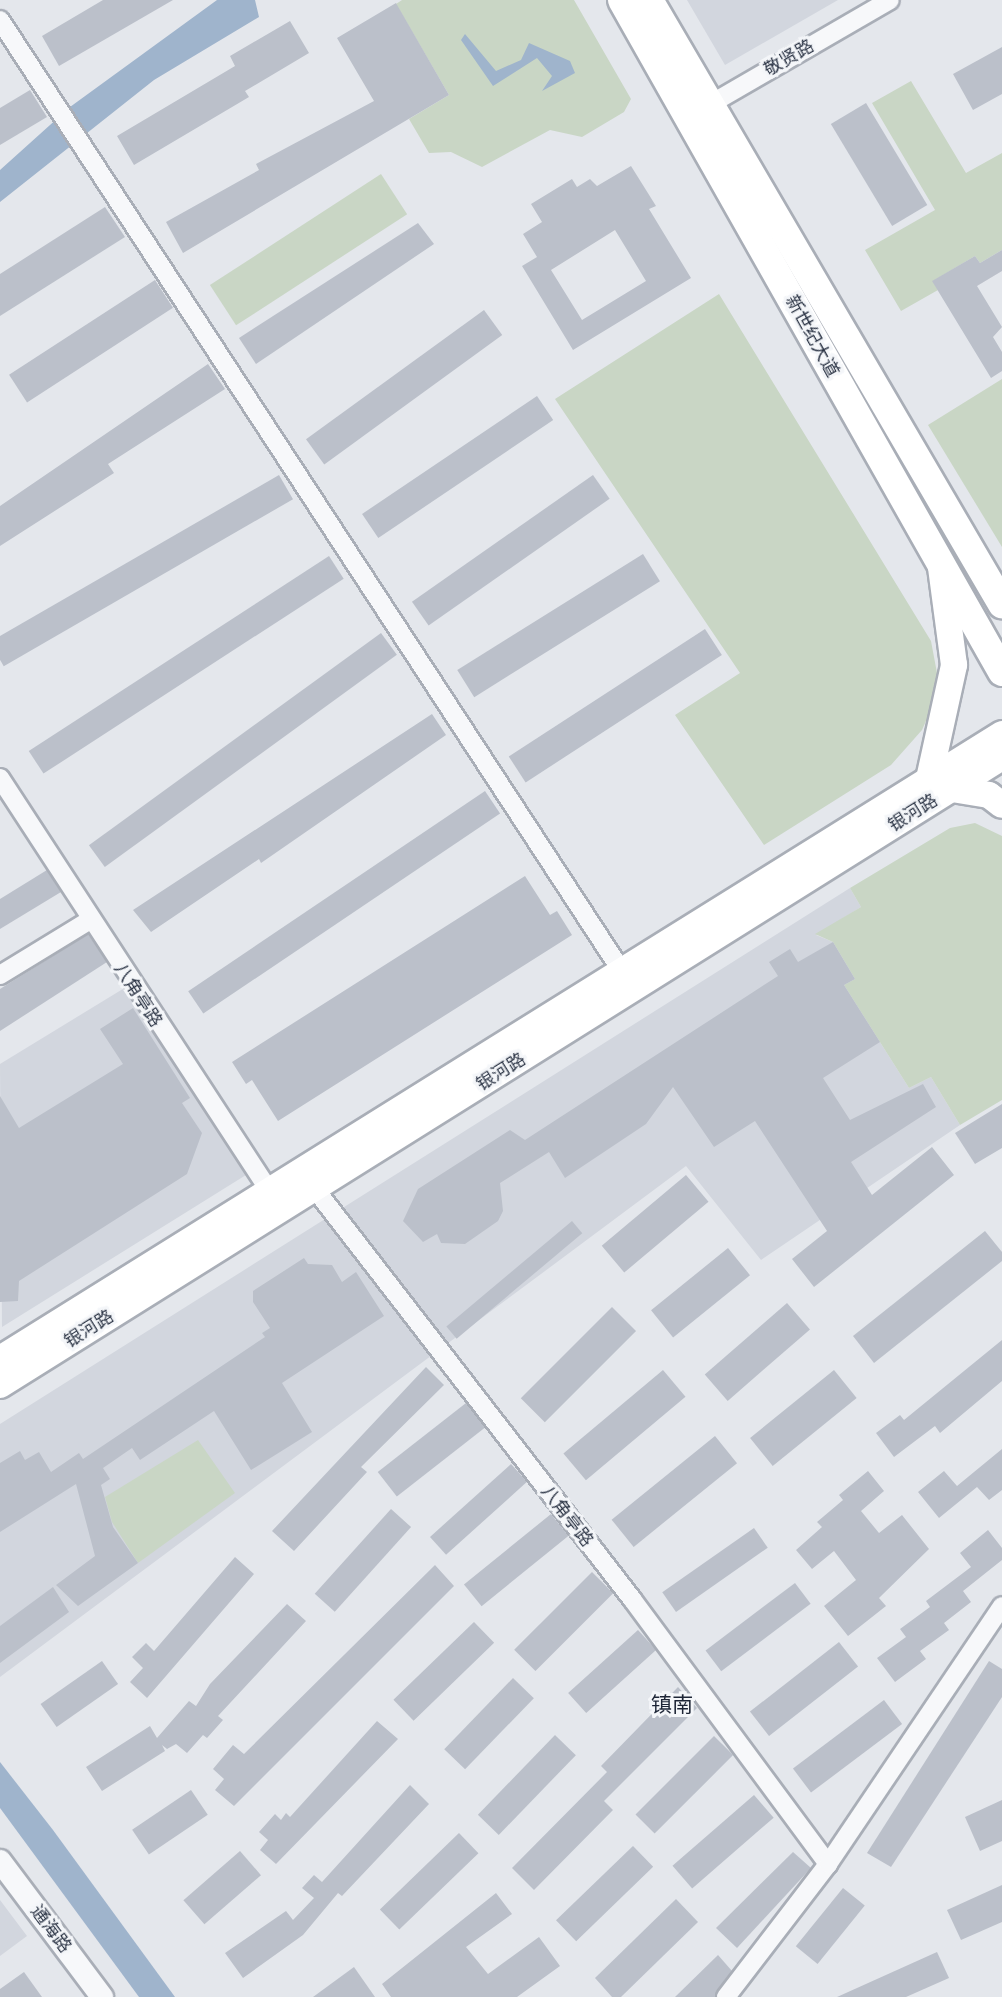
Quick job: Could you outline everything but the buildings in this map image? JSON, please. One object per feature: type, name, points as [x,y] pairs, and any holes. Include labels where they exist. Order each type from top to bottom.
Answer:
[{"type":"main road","name":"新世纪大道","points":[[622,0],[699,110],[1002,604]]},
{"type":"main road","name":"新世纪大道","points":[[649,0],[699,110],[941,564],[1002,672]]},
{"type":"main road","points":[[977,563],[1002,581]]},
{"type":"main road","points":[[941,564],[954,665],[940,784],[989,795],[1002,805]]},
{"type":"main road","name":"银河路","points":[[0,1385],[276,1201],[940,784],[1002,734]]},
{"type":"main road","name":"银河路","points":[[308,1181],[621,970],[940,784],[1002,757]]},
{"type":"main road","name":"银河路","points":[[0,1359],[276,1201]]},
{"type":"street","name":"敬贤路","points":[[699,110],[890,0]]},
{"type":"street","points":[[0,20],[87,159],[621,970]]},
{"type":"street","name":"八角亭路","points":[[0,778],[90,920],[276,1201]]},
{"type":"street","points":[[0,975],[90,920]]},
{"type":"street","name":"八角亭路","points":[[308,1181],[632,1599],[828,1864]]},
{"type":"street","points":[[726,1997],[828,1864],[1002,1606]]},
{"type":"street","name":"通海路","points":[[0,1861],[102,1997]]},
{"type":"shaded area","points":[[687,0],[838,0],[725,65]]},
{"type":"shaded area","points":[[850,888],[861,907],[816,935],[833,942],[855,979],[844,985],[909,1088],[931,1077],[960,1125],[761,1260],[686,1166],[0,1677],[0,1424]]},
{"type":"shaded area","points":[[131,984],[254,1170],[2,1327],[0,1064]]},
{"type":"shaded area","points":[[0,1900],[27,1936],[0,1956]]},
{"type":"green space","points":[[402,0],[574,0],[631,99],[624,112],[582,137],[550,130],[482,167],[451,152],[429,153],[409,119],[449,95],[396,4]]},
{"type":"green space","points":[[911,81],[966,173],[1002,153],[1002,250],[980,263],[975,256],[933,281],[938,290],[901,311],[865,250],[935,210],[872,103]]},
{"type":"green space","points":[[381,174],[407,214],[236,325],[210,285]]},
{"type":"green space","points":[[719,294],[931,641],[940,689],[922,730],[891,765],[764,845],[675,715],[740,673],[555,399]]},
{"type":"green space","points":[[1002,379],[1002,547],[928,425]]},
{"type":"green space","points":[[975,823],[1002,836],[1002,1100],[960,1125],[931,1077],[909,1088],[844,985],[855,979],[833,942],[815,934],[861,907],[850,888],[950,828]]},
{"type":"green space","points":[[198,1440],[235,1493],[138,1563],[112,1522],[105,1497]]},
{"type":"water","points":[[217,0],[255,0],[259,17],[154,80],[0,202],[0,170],[70,107]]},
{"type":"water","points":[[465,34],[496,71],[521,60],[529,43],[570,61],[575,73],[542,91],[552,76],[537,58],[493,86],[461,40]]},
{"type":"water","points":[[0,1762],[53,1830],[175,1997],[139,1997],[0,1808]]},
{"type":"district","name":"镇南","points":[[672,1705]]}]
